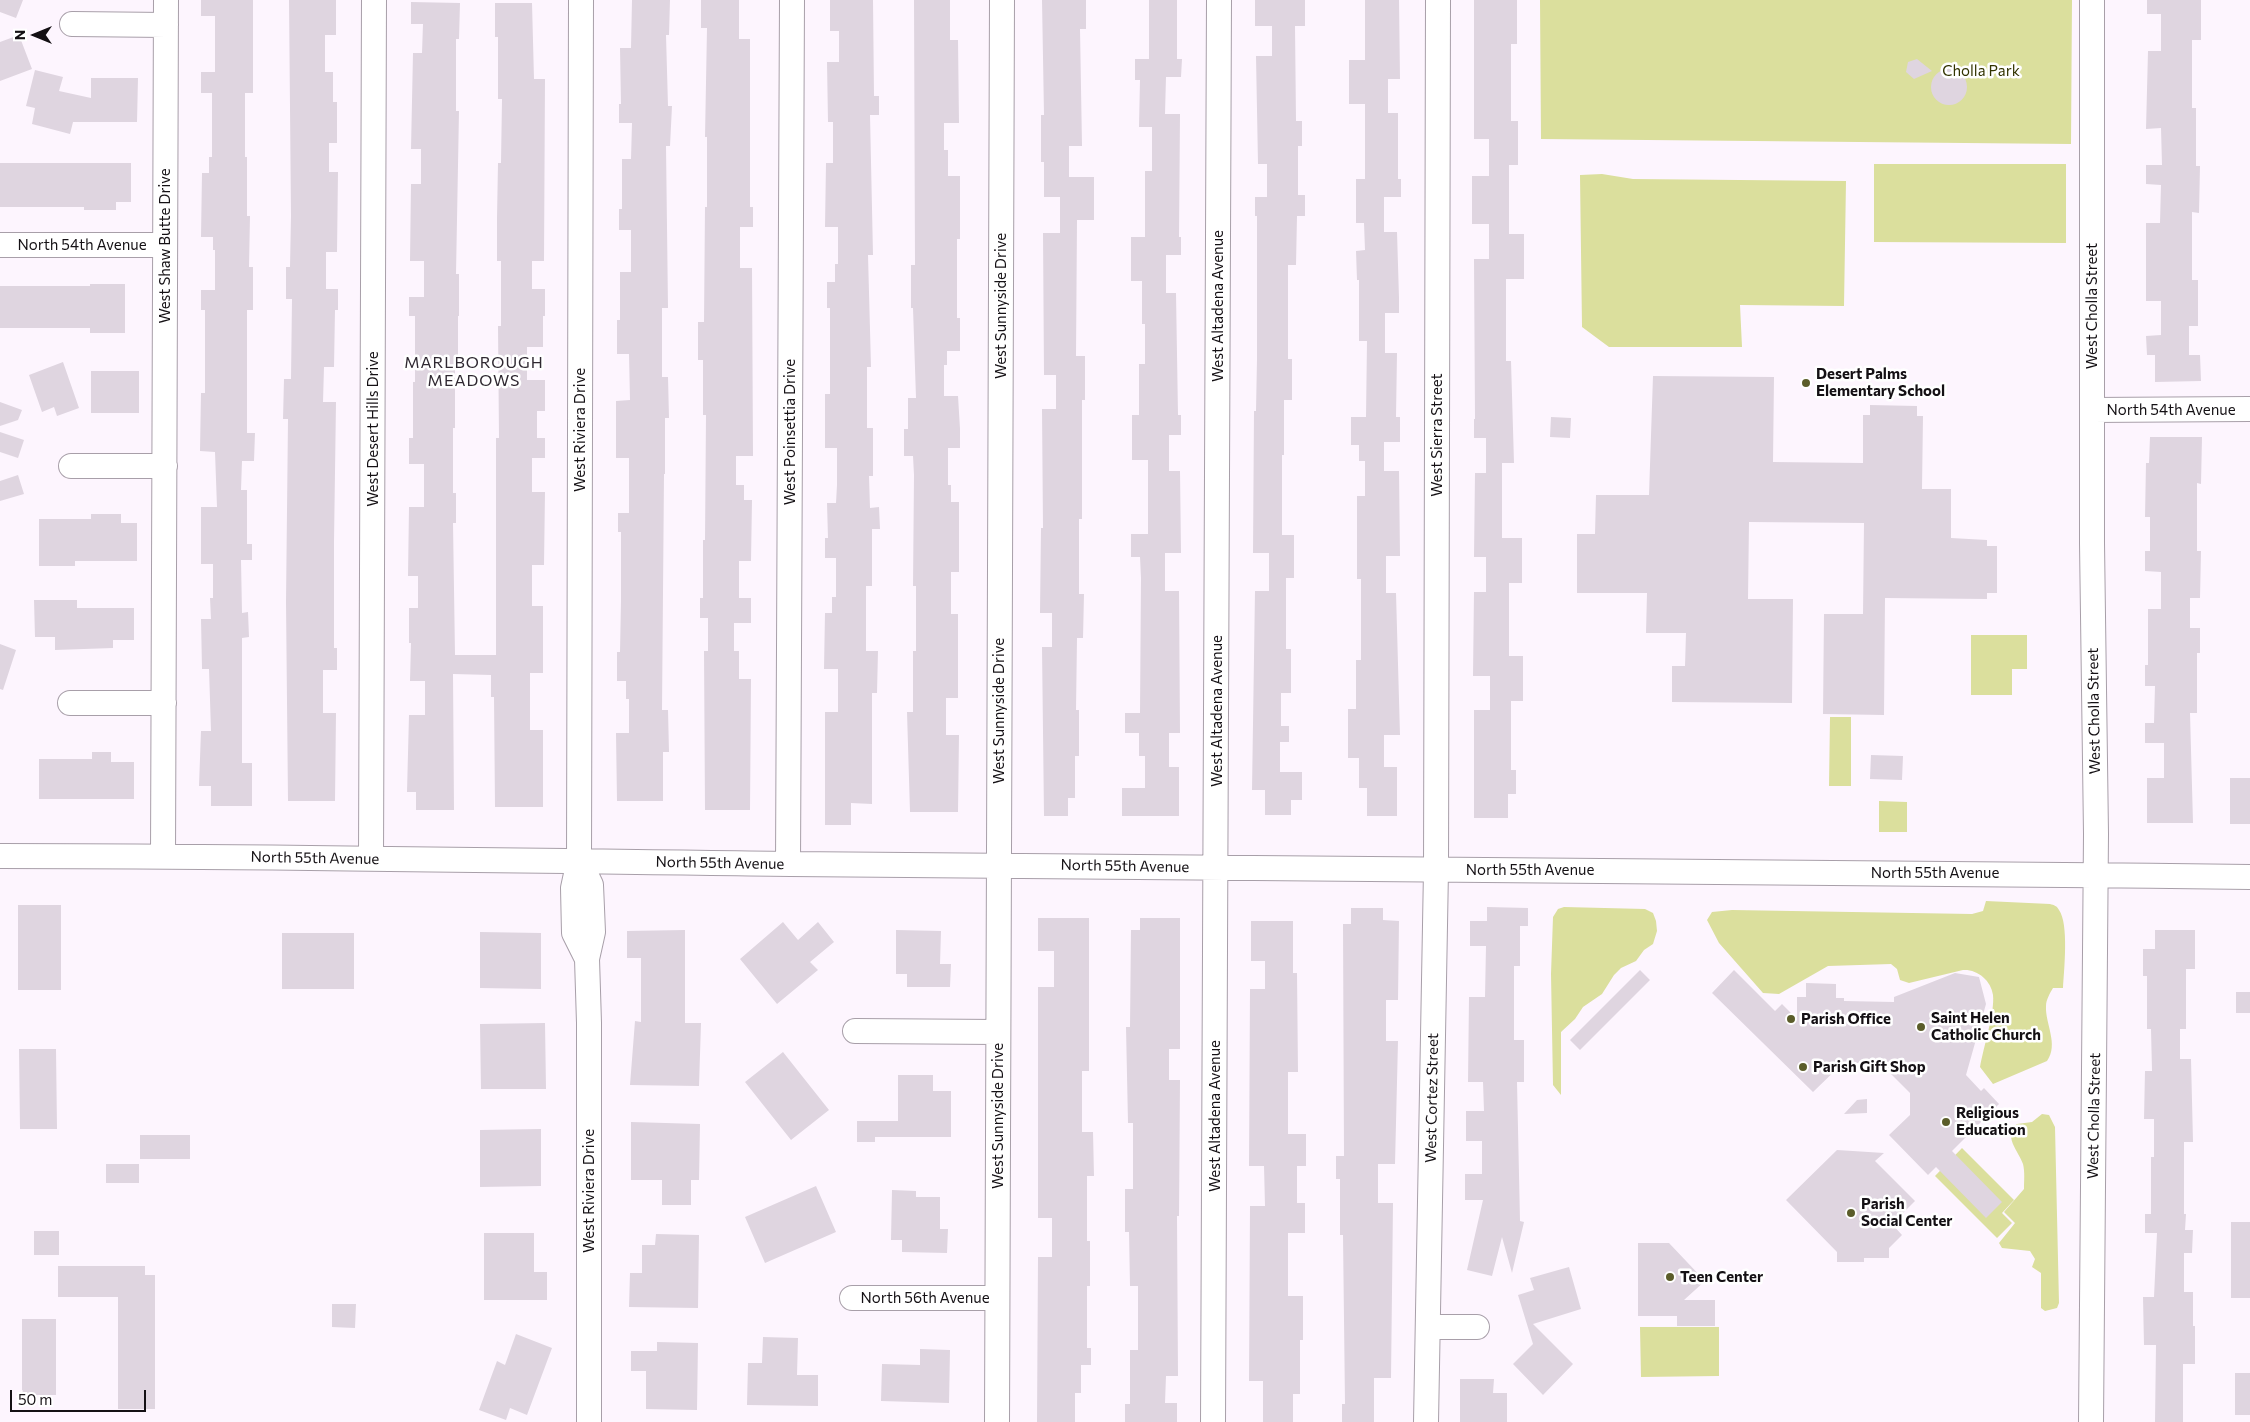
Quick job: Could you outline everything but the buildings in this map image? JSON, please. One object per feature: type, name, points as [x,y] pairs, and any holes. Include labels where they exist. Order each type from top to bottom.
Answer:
[{"type":"street","name":"West Shaw Butte Drive","points":[[162,856],[166,0]]},
{"type":"street","name":"West Desert Hills Drive","points":[[371,858],[374,0]]},
{"type":"street","name":"West Riviera Drive","points":[[581,0],[579,860],[591,885],[593,932],[587,959],[589,1023],[589,1422]]},
{"type":"street","name":"West Poinsettia Drive","points":[[788,864],[792,0]]},
{"type":"street","name":"West Sunnyside Drive","points":[[997,1422],[1002,0]]},
{"type":"street","name":"West Altadena Avenue","points":[[1213,1422],[1219,0]]},
{"type":"street","name":"West Sierra Street","points":[[1436,870],[1438,0]]},
{"type":"street","name":"West Cholla Street","points":[[2091,1422],[2095,874],[2092,0]]},
{"type":"street","points":[[72,24],[166,25]]},
{"type":"street","name":"North 54th Avenue","points":[[0,245],[165,245]]},
{"type":"street","name":"North 54th Avenue","points":[[2092,410],[2250,409]]},
{"type":"street","points":[[72,466],[165,466]]},
{"type":"street","points":[[70,702],[164,703]]},
{"type":"street","name":"North 55th Avenue","points":[[0,856],[579,860],[788,864],[1436,870],[2095,874],[2250,877]]},
{"type":"street","name":"West Cortez Street","points":[[1426,1422],[1436,870]]},
{"type":"street","points":[[854,1031],[998,1032]]},
{"type":"street","name":"North 56th Avenue","points":[[852,1298],[997,1298]]},
{"type":"street","points":[[1429,1327],[1477,1327]]},
{"type":"green space","name":"Cholla Park","points":[[1540,0],[2072,0],[2071,144],[1541,139]]},
{"type":"green space","points":[[1874,164],[2066,164],[2066,243],[1874,242]]},
{"type":"green space","points":[[1602,174],[1633,179],[1846,181],[1844,306],[1740,305],[1742,347],[1609,347],[1582,327],[1580,175]]},
{"type":"green space","points":[[1971,635],[2027,635],[2027,669],[2012,669],[2012,695],[1971,695]]},
{"type":"green space","points":[[1830,717],[1851,717],[1851,786],[1829,786]]},
{"type":"green space","points":[[1879,801],[1907,802],[1907,832],[1879,832]]},
{"type":"green space","points":[[1986,901],[2054,905],[2062,917],[2065,936],[2063,988],[2053,988],[2046,1004],[2052,1041],[2052,1048],[2047,1061],[1993,1084],[1980,1067],[1991,1021],[1993,1002],[1992,990],[1982,976],[1973,971],[1963,970],[1909,983],[1900,980],[1897,969],[1891,964],[1828,966],[1779,994],[1763,993],[1719,943],[1707,920],[1712,912],[1732,910],[1972,914],[1983,911]]},
{"type":"green space","points":[[1564,907],[1645,909],[1653,913],[1657,931],[1653,944],[1644,950],[1636,961],[1621,968],[1614,975],[1602,994],[1583,1007],[1575,1019],[1561,1032],[1561,1095],[1553,1085],[1551,974],[1553,917],[1558,909]]},
{"type":"green space","points":[[2042,1114],[2049,1115],[2055,1127],[2059,1303],[2057,1308],[2045,1311],[2041,1308],[2041,1273],[2032,1267],[2035,1259],[2030,1251],[2002,1248],[1999,1243],[2015,1223],[2004,1212],[2024,1189],[2023,1164],[2013,1144],[2011,1133],[2017,1124],[2032,1122]]},
{"type":"green space","points":[[1962,1148],[2014,1200],[2002,1213],[2012,1223],[1997,1238],[1935,1176]]},
{"type":"green space","points":[[1640,1327],[1719,1327],[1719,1376],[1641,1377]]},
{"type":"place","name":"Desert Palms Elementary School","points":[[1806,383]]},
{"type":"place","name":"Parish Office","points":[[1791,1019]]},
{"type":"place","name":"Saint Helen Catholic Church","points":[[1921,1027]]},
{"type":"place","name":"Parish Gift Shop","points":[[1803,1067]]},
{"type":"place","name":"Religious Education","points":[[1946,1122]]},
{"type":"place","name":"Parish Social Center","points":[[1851,1213]]},
{"type":"place","name":"Teen Center","points":[[1670,1277]]},
{"type":"district","name":"MARLBOROUGH MEADOWS","points":[[474,372]]}]
